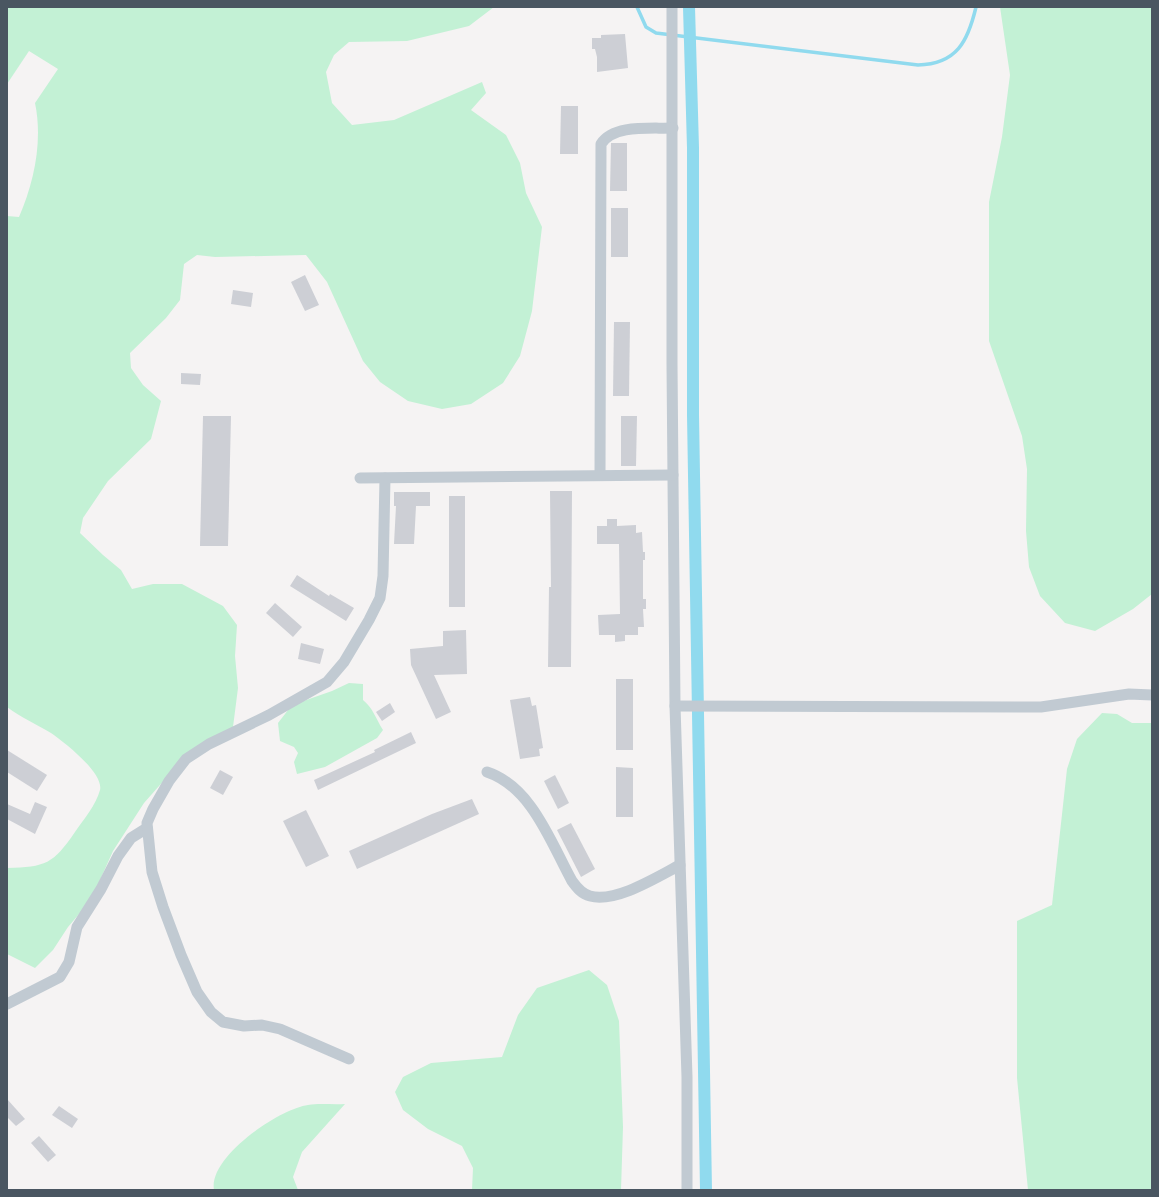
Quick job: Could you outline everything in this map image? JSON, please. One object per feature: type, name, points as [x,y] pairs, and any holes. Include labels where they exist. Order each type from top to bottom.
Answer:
[{"type":"street","points":[[672,7],[673,475],[680,865],[687,1077],[687,1190]]},
{"type":"street","points":[[600,475],[600,144],[605,137],[616,130],[673,128]]},
{"type":"street","points":[[360,478],[673,475]]},
{"type":"street","points":[[349,1059],[280,1029],[262,1025],[244,1026],[223,1022],[211,1012],[197,992],[163,907],[152,872],[147,828],[153,809],[169,781],[186,760],[209,744],[269,715],[327,682],[344,662],[380,598],[383,576],[385,478]]},
{"type":"street","points":[[678,706],[1041,707],[1129,694],[1152,695]]},
{"type":"street","points":[[487,772],[505,780],[524,798],[538,818],[572,881],[578,890],[589,896],[609,897],[648,882],[680,865]]},
{"type":"street","points":[[7,1004],[60,977],[69,962],[77,927],[101,889],[118,856],[130,838],[147,828]]},
{"type":"green space","points":[[7,7],[494,7],[469,26],[407,41],[349,42],[334,55],[326,72],[332,103],[352,125],[394,120],[482,82],[486,93],[471,110],[506,135],[520,163],[526,193],[542,227],[532,311],[520,356],[503,383],[471,404],[442,409],[408,401],[380,382],[363,361],[327,282],[306,255],[215,257],[197,255],[184,264],[180,300],[166,318],[130,353],[131,368],[143,385],[161,401],[151,439],[108,481],[83,518],[80,533],[121,570],[132,589],[153,584],[182,584],[223,606],[237,625],[235,656],[238,688],[233,727],[167,777],[144,803],[113,851],[91,900],[68,927],[53,950],[35,968],[7,954],[7,868],[40,865],[47,862],[61,851],[96,801],[100,790],[100,783],[90,767],[65,743],[7,707],[7,216],[19,217],[29,190],[36,162],[38,132],[35,103],[58,69],[29,51],[7,84]]},
{"type":"green space","points":[[1000,7],[1152,7],[1152,594],[1133,609],[1095,631],[1065,623],[1040,596],[1029,567],[1026,531],[1027,469],[1022,436],[989,341],[989,202],[1002,137],[1010,75]]},
{"type":"green space","points":[[349,683],[363,684],[363,700],[372,710],[383,730],[377,738],[325,767],[297,774],[294,762],[298,753],[294,747],[280,741],[278,723],[292,705],[332,691]]},
{"type":"green space","points":[[1102,713],[1117,714],[1132,723],[1152,723],[1152,1190],[1028,1190],[1017,1078],[1017,921],[1052,905],[1067,769],[1077,739]]},
{"type":"green space","points":[[589,970],[607,985],[619,1021],[623,1127],[621,1190],[472,1190],[473,1168],[462,1146],[428,1129],[403,1110],[395,1092],[403,1077],[431,1063],[502,1057],[518,1015],[537,988]]},
{"type":"green space","points":[[317,1104],[345,1104],[302,1152],[293,1177],[298,1190],[214,1190],[215,1177],[222,1163],[233,1150],[264,1125],[295,1108]]},
{"type":"building","points":[[625,34],[628,68],[597,72],[597,57],[595,49],[592,49],[592,38],[601,38],[601,35]]},
{"type":"building","points":[[561,106],[578,106],[578,154],[560,154]]},
{"type":"building","points":[[611,143],[627,143],[627,191],[610,191]]},
{"type":"building","points":[[611,208],[628,208],[628,257],[611,257]]},
{"type":"building","points":[[305,275],[319,305],[305,311],[291,282]]},
{"type":"building","points":[[233,290],[253,293],[251,307],[231,304]]},
{"type":"building","points":[[614,322],[630,322],[629,396],[613,396]]},
{"type":"building","points":[[181,373],[201,374],[200,385],[181,384]]},
{"type":"building","points":[[203,416],[231,416],[228,546],[200,546]]},
{"type":"building","points":[[621,416],[637,416],[636,466],[621,466]]},
{"type":"building","points":[[550,491],[572,491],[571,667],[548,667],[549,587],[551,587]]},
{"type":"building","points":[[394,492],[430,492],[430,506],[416,506],[414,544],[394,544],[396,506],[394,506]]},
{"type":"building","points":[[449,496],[465,496],[465,607],[449,607]]},
{"type":"building","points":[[607,519],[617,519],[617,526],[636,525],[636,533],[642,532],[643,552],[645,552],[645,560],[643,560],[643,599],[646,599],[646,609],[643,609],[644,627],[638,627],[638,635],[625,635],[625,641],[615,642],[615,635],[599,635],[598,615],[620,614],[619,544],[597,544],[597,526],[607,526]]},
{"type":"building","points":[[297,575],[329,596],[330,594],[354,608],[346,621],[290,586]]},
{"type":"building","points":[[275,603],[302,627],[293,637],[266,613]]},
{"type":"building","points":[[466,630],[467,674],[434,675],[451,712],[436,719],[411,665],[410,649],[443,646],[443,631]]},
{"type":"building","points":[[301,643],[324,649],[320,664],[298,659]]},
{"type":"building","points":[[616,679],[633,679],[633,750],[616,750]]},
{"type":"building","points":[[530,697],[532,706],[536,705],[543,748],[539,749],[540,756],[520,759],[510,700]]},
{"type":"building","points":[[390,703],[395,712],[382,721],[376,712]]},
{"type":"building","points":[[411,732],[416,743],[318,790],[314,780],[375,752],[374,750]]},
{"type":"building","points":[[7,750],[47,775],[37,791],[7,772]]},
{"type":"building","points":[[616,767],[633,768],[633,817],[616,817]]},
{"type":"building","points":[[220,770],[233,777],[223,795],[210,788]]},
{"type":"building","points":[[555,775],[569,803],[558,809],[544,781]]},
{"type":"building","points":[[472,799],[479,814],[357,869],[349,851],[432,814]]},
{"type":"building","points":[[35,802],[47,807],[35,834],[7,819],[7,804],[30,814]]},
{"type":"building","points":[[306,810],[329,856],[306,867],[283,821]]},
{"type":"building","points":[[571,823],[595,869],[581,877],[557,830]]},
{"type":"building","points":[[7,1099],[25,1119],[16,1126],[7,1117]]},
{"type":"building","points":[[59,1106],[78,1119],[72,1128],[52,1115]]},
{"type":"building","points":[[39,1136],[56,1155],[48,1162],[31,1143]]},
{"type":"waterway","points":[[637,7],[646,27],[656,33],[918,65],[931,64],[942,60],[959,48],[969,30],[976,7]]},
{"type":"waterway","points":[[689,7],[693,148],[693,415],[706,1190]]}]
